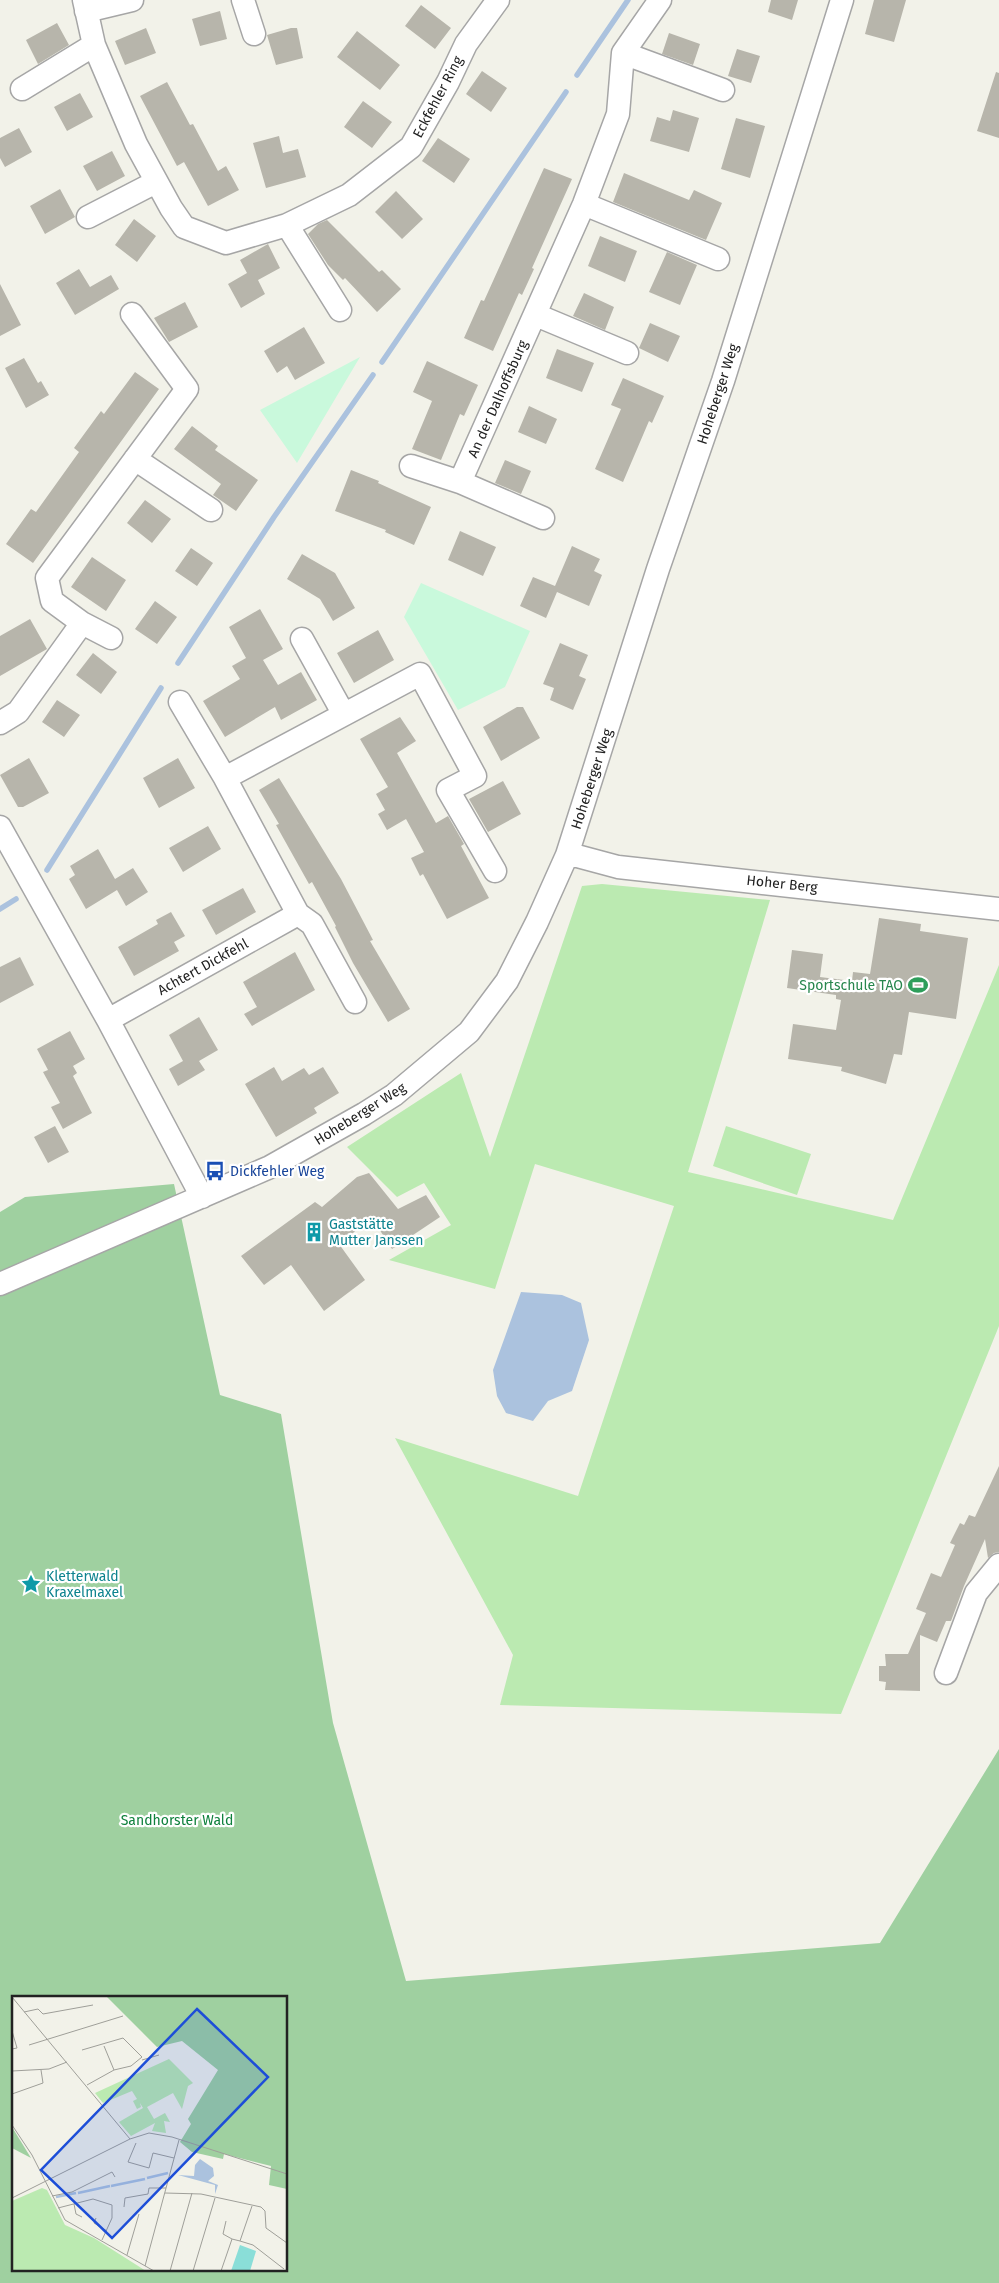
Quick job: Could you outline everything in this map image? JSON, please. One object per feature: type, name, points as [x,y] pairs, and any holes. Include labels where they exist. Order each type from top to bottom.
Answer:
[{"type":"street","name":"Eckfehler Ring","points":[[132,0],[85,5],[94,45],[136,144],[170,208],[184,227],[226,243],[287,226],[349,195],[411,146],[448,82],[466,44],[498,0]]},
{"type":"street","points":[[243,0],[254,34]]},
{"type":"street","points":[[660,0],[623,53],[722,90]]},
{"type":"street","name":"Hoheberger Weg","points":[[0,1284],[270,1167],[394,1095],[469,1032],[507,981],[537,922],[566,855],[658,568],[723,381],[842,0]]},
{"type":"street","points":[[22,89],[94,45]]},
{"type":"street","name":"An der Dalhoffsburg","points":[[460,482],[584,204],[618,114],[623,53]]},
{"type":"street","points":[[88,217],[156,182]]},
{"type":"street","points":[[584,204],[718,259]]},
{"type":"street","points":[[287,226],[340,310]]},
{"type":"street","points":[[111,638],[82,623],[52,602],[47,578],[187,388],[132,314]]},
{"type":"street","points":[[536,315],[627,353]]},
{"type":"street","points":[[135,459],[211,510]]},
{"type":"street","points":[[411,466],[460,482],[543,518]]},
{"type":"street","points":[[0,723],[18,712],[82,623]]},
{"type":"street","points":[[302,639],[343,714]]},
{"type":"street","points":[[225,778],[420,674],[475,776],[448,790],[495,872]]},
{"type":"street","points":[[180,702],[225,778],[298,914],[312,924],[355,1002]]},
{"type":"street","points":[[0,827],[108,1020],[202,1198]]},
{"type":"street","name":"Hoher Berg","points":[[566,855],[618,867],[999,908]]},
{"type":"street","name":"Achtert Dickfehl","points":[[108,1020],[298,914]]},
{"type":"street","points":[[946,1673],[976,1593],[999,1565]]},
{"type":"green space","points":[[360,357],[297,463],[260,410]]},
{"type":"green space","points":[[421,583],[530,631],[505,687],[458,710],[404,617]]},
{"type":"green space","points":[[602,884],[770,900],[688,1172],[893,1220],[999,965],[999,1326],[841,1714],[500,1705],[513,1655],[395,1438],[578,1496],[674,1206],[535,1164],[495,1289],[389,1260],[451,1225],[424,1183],[397,1197],[347,1147],[461,1073],[490,1157],[582,886]]},
{"type":"green space","points":[[726,1126],[811,1154],[797,1195],[713,1166]]},
{"type":"green space","name":"Sandhorster Wald","points":[[174,1184],[220,1395],[281,1414],[333,1723],[406,1981],[880,1943],[999,1749],[999,2283],[0,2283],[0,1212],[25,1197]]},
{"type":"water","points":[[521,1292],[562,1295],[581,1303],[589,1340],[572,1391],[548,1401],[533,1421],[506,1413],[497,1396],[493,1370]]},
{"type":"building","points":[[771,0],[798,0],[792,20],[768,12]]},
{"type":"building","points":[[874,0],[906,0],[894,42],[865,34]]},
{"type":"building","points":[[421,5],[451,28],[435,49],[405,26]]},
{"type":"building","points":[[220,11],[227,39],[200,46],[192,19]]},
{"type":"building","points":[[57,23],[69,45],[38,64],[26,40]]},
{"type":"building","points":[[146,28],[156,53],[125,65],[115,41]]},
{"type":"building","points":[[297,28],[303,58],[276,65],[267,35]]},
{"type":"building","points":[[357,31],[400,65],[380,90],[337,57]]},
{"type":"building","points":[[669,33],[700,44],[693,65],[662,54]]},
{"type":"building","points":[[737,49],[760,56],[751,83],[728,76]]},
{"type":"building","points":[[482,71],[507,88],[491,112],[466,94]]},
{"type":"building","points":[[996,72],[999,73],[999,138],[977,131]]},
{"type":"building","points":[[167,82],[190,125],[193,124],[218,171],[226,166],[239,190],[208,206],[184,162],[177,166],[140,96]]},
{"type":"building","points":[[80,93],[93,117],[67,131],[54,107]]},
{"type":"building","points":[[363,101],[392,122],[372,148],[344,127]]},
{"type":"building","points":[[673,110],[699,118],[689,152],[650,141],[657,117],[670,121]]},
{"type":"building","points":[[736,118],[765,126],[750,178],[721,169]]},
{"type":"building","points":[[19,128],[32,152],[5,167],[0,158],[0,138]]},
{"type":"building","points":[[279,136],[283,153],[298,149],[306,177],[266,188],[253,143]]},
{"type":"building","points":[[438,138],[470,159],[454,183],[422,161]]},
{"type":"building","points":[[112,151],[125,176],[97,191],[83,166]]},
{"type":"building","points":[[544,168],[572,179],[532,268],[534,269],[522,295],[519,293],[493,351],[464,338],[481,300],[484,301]]},
{"type":"building","points":[[624,173],[689,200],[694,190],[722,203],[706,240],[613,202]]},
{"type":"building","points":[[60,189],[75,217],[45,234],[30,206]]},
{"type":"building","points":[[396,191],[423,219],[402,239],[375,212]]},
{"type":"building","points":[[134,219],[156,236],[137,262],[115,245]]},
{"type":"building","points":[[327,220],[379,272],[382,270],[401,289],[377,312],[345,278],[343,280],[328,265],[308,234],[318,224]]},
{"type":"building","points":[[600,236],[637,251],[625,282],[588,266]]},
{"type":"building","points":[[268,244],[280,268],[258,280],[265,294],[241,308],[228,284],[247,273],[240,260]]},
{"type":"building","points":[[667,252],[697,265],[680,305],[649,292]]},
{"type":"building","points":[[79,269],[90,287],[111,275],[119,289],[75,315],[56,283]]},
{"type":"building","points":[[0,284],[21,325],[0,336]]},
{"type":"building","points":[[584,293],[614,307],[605,330],[573,316]]},
{"type":"building","points":[[185,302],[198,327],[169,342],[154,318]]},
{"type":"building","points":[[650,323],[680,336],[668,362],[639,348]]},
{"type":"building","points":[[304,327],[325,363],[295,380],[287,366],[277,373],[264,351]]},
{"type":"building","points":[[557,349],[594,363],[582,392],[546,378]]},
{"type":"building","points":[[24,358],[38,383],[41,381],[49,395],[26,408],[5,368]]},
{"type":"building","points":[[427,361],[478,385],[464,416],[460,414],[441,460],[412,449],[432,401],[413,392]]},
{"type":"building","points":[[135,372],[159,389],[33,563],[6,544],[31,509],[36,512],[79,452],[74,448],[101,411],[104,414]]},
{"type":"building","points":[[623,378],[664,396],[652,423],[649,421],[623,482],[595,469],[621,409],[611,405]]},
{"type":"building","points":[[529,406],[557,419],[546,444],[518,432]]},
{"type":"building","points":[[192,426],[218,446],[215,450],[258,480],[236,511],[213,495],[221,484],[174,449]]},
{"type":"building","points":[[505,460],[531,471],[521,494],[495,483]]},
{"type":"building","points":[[351,470],[379,481],[378,483],[431,507],[414,545],[385,532],[386,530],[335,511]]},
{"type":"building","points":[[145,500],[171,519],[152,543],[127,523]]},
{"type":"building","points":[[460,531],[496,547],[483,576],[448,560]]},
{"type":"building","points":[[572,546],[600,559],[594,571],[602,575],[589,606],[557,592],[546,618],[520,606],[533,577],[555,586]]},
{"type":"building","points":[[191,548],[213,563],[197,586],[175,571]]},
{"type":"building","points":[[302,554],[335,573],[355,608],[333,621],[320,599],[287,579]]},
{"type":"building","points":[[92,557],[126,580],[106,611],[71,587]]},
{"type":"building","points":[[155,601],[177,617],[157,644],[135,629]]},
{"type":"building","points":[[260,609],[283,649],[263,660],[278,685],[301,672],[317,700],[281,720],[275,707],[225,737],[203,701],[240,679],[232,666],[246,658],[229,627]]},
{"type":"building","points":[[30,619],[47,649],[0,676],[0,636]]},
{"type":"building","points":[[378,630],[394,660],[354,683],[337,653]]},
{"type":"building","points":[[560,643],[588,655],[579,676],[586,679],[573,710],[550,700],[554,688],[543,684]]},
{"type":"building","points":[[93,653],[117,672],[101,694],[76,675]]},
{"type":"building","points":[[57,700],[80,715],[64,737],[42,722]]},
{"type":"building","points":[[517,707],[523,707],[540,738],[501,761],[483,727]]},
{"type":"building","points":[[400,717],[416,741],[397,753],[436,823],[448,816],[464,844],[461,846],[489,898],[447,919],[423,874],[420,876],[411,858],[424,852],[406,819],[387,830],[378,814],[385,810],[376,794],[388,787],[360,739]]},
{"type":"building","points":[[29,758],[49,793],[23,807],[18,807],[0,775]]},
{"type":"building","points":[[178,758],[195,788],[159,808],[143,778]]},
{"type":"building","points":[[279,778],[341,879],[373,940],[370,941],[410,1009],[388,1022],[353,963],[336,926],[312,882],[309,884],[276,825],[279,824],[259,790]]},
{"type":"building","points":[[503,781],[521,814],[488,832],[469,799]]},
{"type":"building","points":[[208,826],[221,849],[183,872],[169,848]]},
{"type":"building","points":[[98,849],[115,879],[133,868],[148,892],[126,906],[117,890],[86,909],[69,879],[75,875],[70,866]]},
{"type":"building","points":[[243,888],[256,912],[216,935],[202,910]]},
{"type":"building","points":[[171,912],[185,936],[174,942],[179,951],[134,976],[118,947],[158,924],[156,920]]},
{"type":"building","name":"Sportschule TAO","points":[[879,918],[921,924],[920,931],[968,938],[956,1019],[909,1012],[902,1055],[894,1054],[886,1084],[841,1071],[842,1067],[788,1059],[793,1024],[836,1030],[841,1000],[836,999],[836,995],[787,988],[792,950],[823,954],[820,977],[852,981],[853,972],[870,974]]},
{"type":"building","points":[[295,952],[315,990],[252,1026],[244,1014],[257,1007],[243,982]]},
{"type":"building","points":[[20,957],[34,985],[0,1003],[0,967]]},
{"type":"building","points":[[199,1017],[218,1050],[199,1061],[205,1070],[178,1086],[169,1069],[183,1061],[169,1035]]},
{"type":"building","points":[[70,1031],[85,1059],[73,1066],[77,1073],[73,1076],[92,1113],[63,1129],[51,1107],[60,1103],[43,1072],[48,1070],[37,1049]]},
{"type":"building","points":[[274,1067],[282,1081],[304,1068],[309,1075],[323,1067],[339,1093],[314,1108],[317,1113],[276,1137],[245,1084]]},
{"type":"building","points":[[55,1126],[69,1152],[48,1163],[34,1137]]},
{"type":"building","points":[[369,1173],[398,1209],[426,1195],[440,1217],[392,1249],[372,1218],[339,1244],[365,1280],[324,1311],[291,1265],[264,1285],[241,1256],[315,1202],[322,1207],[357,1177]]},
{"type":"building","points":[[999,1466],[999,1552],[994,1553],[988,1558],[985,1539],[951,1621],[946,1621],[937,1642],[920,1635],[920,1691],[885,1690],[886,1682],[879,1681],[879,1666],[886,1666],[885,1654],[908,1654],[926,1613],[916,1609],[931,1573],[941,1577],[955,1545],[950,1543],[960,1523],[964,1525],[969,1515],[975,1517]]},
{"type":"waterway","points":[[577,75],[628,0]]},
{"type":"waterway","points":[[382,362],[566,92]]},
{"type":"waterway","points":[[178,663],[274,517],[373,375]]},
{"type":"waterway","points":[[47,870],[161,688]]},
{"type":"waterway","points":[[0,909],[16,899]]},
{"type":"place","name":"Sportschule TAO","points":[[918,985]]},
{"type":"place","name":"Dickfehler Weg","points":[[215,1171]]},
{"type":"place","name":"Gaststätte Mutter Janssen","points":[[314,1232]]},
{"type":"place","name":"Kletterwald Kraxelmaxel","points":[[31,1584]]}]
